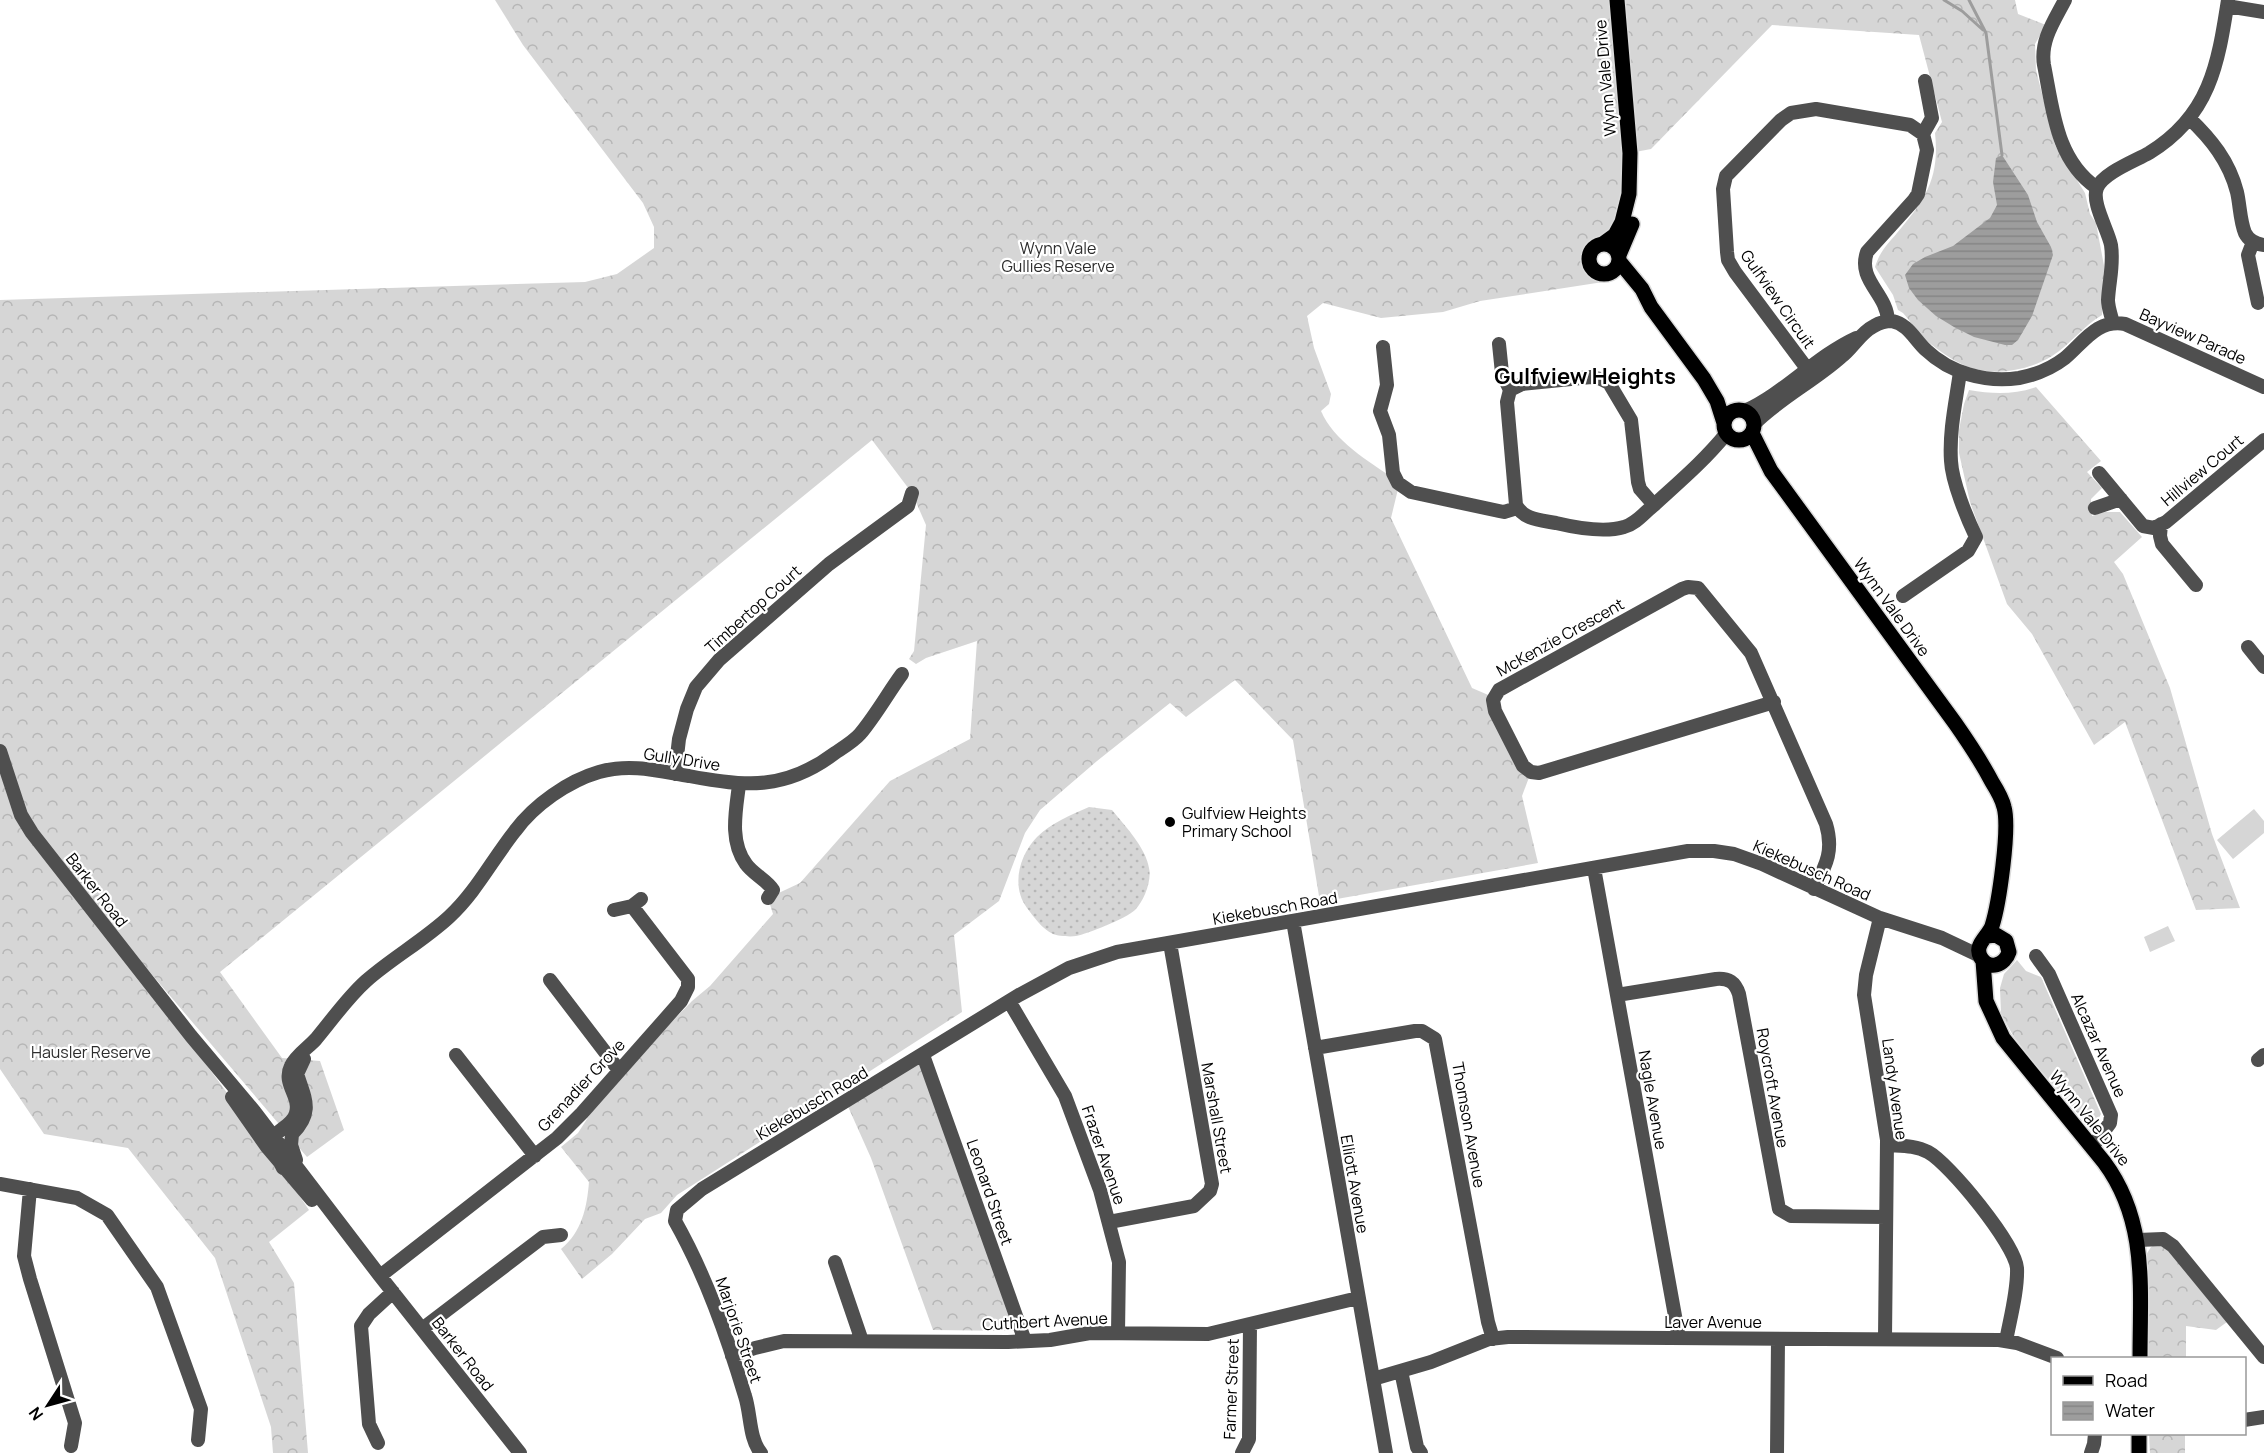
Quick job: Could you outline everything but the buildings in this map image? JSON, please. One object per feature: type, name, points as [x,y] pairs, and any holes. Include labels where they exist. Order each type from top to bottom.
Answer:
[{"type":"main road","name":"Wynn Vale Drive","points":[[1604,243],[1615,235],[1626,213],[1629,194],[1630,153],[1617,0]]},
{"type":"main road","name":"Wynn Vale Drive","points":[[1630,153],[1636,183],[1637,205],[1617,263],[1704,380],[1738,433],[1771,471],[1984,764],[1998,778],[2011,803],[2014,819],[2004,909],[2004,939]]},
{"type":"main road","points":[[1604,243],[1612,246],[1617,263],[1604,274],[1597,273],[1589,261],[1591,250],[1604,243]]},
{"type":"main road","name":"Wynn Vale Drive","points":[[1704,380],[1751,416],[1738,433]]},
{"type":"main road","points":[[1738,433],[1730,413],[1742,411]]},
{"type":"main road","name":"Wynn Vale Drive","points":[[1984,764],[2004,807],[2006,824],[1996,908],[1992,927],[1983,949],[1984,993],[2007,1044],[2113,1174],[2124,1192],[2138,1240],[2140,1357]]},
{"type":"main road","points":[[1996,935],[2004,939],[2009,952],[2003,963],[1992,965],[1983,949],[1996,935]]},
{"type":"main road","name":"Wynn Vale Drive","points":[[1993,1017],[1992,982],[2003,963]]},
{"type":"main road","points":[[2139,1435],[2139,1453]]},
{"type":"street","points":[[2065,0],[2045,39],[2042,54],[2058,137],[2079,173],[2097,188]]},
{"type":"street","points":[[2113,322],[2108,300],[2112,275],[2112,253],[2108,233],[2096,202],[2097,188],[2105,177],[2160,146],[2189,118],[2203,98],[2213,76],[2221,47],[2228,3],[2264,12]]},
{"type":"street","points":[[1742,411],[1763,402],[1842,357],[1873,326],[1888,321],[1886,309],[1868,278],[1864,262],[1867,252],[1918,194],[1927,150],[1923,134],[1932,118],[1925,81]]},
{"type":"street","name":"Gulfview Circuit","points":[[1811,373],[1728,260],[1723,189],[1726,176],[1781,120],[1791,113],[1822,110],[1910,125],[1923,134]]},
{"type":"street","points":[[2189,118],[2211,139],[2225,162],[2235,186],[2245,233],[2259,244],[2248,255],[2258,303]]},
{"type":"street","name":"Bayview Parade","points":[[1888,321],[1903,325],[1934,357],[1960,372],[1995,380],[2031,375],[2058,362],[2095,329],[2113,322],[2125,324],[2264,387]]},
{"type":"street","points":[[1499,344],[1502,373],[1510,390],[1507,402],[1514,498],[1517,508],[1523,515],[1530,518],[1580,528],[1616,529],[1631,524],[1708,456],[1769,410],[1811,373]]},
{"type":"street","points":[[1383,347],[1387,385],[1380,411],[1389,435],[1394,473],[1398,483],[1411,492],[1499,512],[1517,508]]},
{"type":"street","points":[[1903,596],[1968,551],[1976,537],[1951,463],[1951,431],[1960,372]]},
{"type":"street","points":[[1510,390],[1522,384],[1591,377],[1609,383],[1632,424],[1640,489],[1654,505]]},
{"type":"street","name":"Hillview Court","points":[[2098,473],[2143,526],[2154,528],[2264,440]]},
{"type":"street","points":[[2095,508],[2121,499]]},
{"type":"street","name":"Timbertop Court","points":[[675,774],[679,739],[687,709],[696,687],[719,660],[829,564],[914,503]]},
{"type":"street","name":"Hillview Court","points":[[2161,524],[2162,544],[2196,585]]},
{"type":"street","name":"McKenzie Crescent","points":[[1774,702],[1539,773],[1531,772],[1523,766],[1495,711],[1492,700],[1499,690],[1682,589],[1693,587],[1702,592],[1751,653],[1774,702],[1830,838],[1828,856],[1814,889]]},
{"type":"street","points":[[2248,647],[2264,667]]},
{"type":"street","name":"Gully Drive","points":[[273,1135],[294,1118],[297,1111],[297,1103],[288,1085],[291,1065],[310,1046],[352,994],[403,951],[448,918],[474,891],[516,830],[533,811],[578,780],[620,768],[645,768],[739,784],[771,783],[802,773],[826,760],[859,735],[902,674]]},
{"type":"street","name":"Barker Road","points":[[0,751],[21,815],[32,833],[191,1036],[273,1135],[380,1276],[520,1453]]},
{"type":"street","points":[[739,784],[735,827],[737,846],[745,863],[761,880],[771,886],[773,890],[768,898]]},
{"type":"street","name":"Kiekebusch Road","points":[[675,1221],[680,1205],[702,1189],[1009,1001],[1053,976],[1091,959],[1688,851],[1734,854],[1762,864],[1880,918],[1983,949]]},
{"type":"street","name":"Nagle Avenue","points":[[1594,868],[1679,1338]]},
{"type":"street","name":"Grenadier Grove","points":[[380,1276],[535,1156],[582,1113],[681,1001],[688,987],[688,979],[637,903],[614,910]]},
{"type":"street","name":"Landy Avenue","points":[[1880,918],[1866,975],[1864,995],[1887,1146],[1885,1339]]},
{"type":"street","name":"Elliott Avenue","points":[[1293,921],[1386,1453]]},
{"type":"street","name":"Marshall Street","points":[[1109,1222],[1194,1206],[1201,1202],[1210,1191],[1212,1184],[1170,943]]},
{"type":"street","name":"Alcazar Avenue","points":[[2036,956],[2049,974],[2111,1115],[2108,1127],[2092,1148]]},
{"type":"street","name":"Roycroft Avenue","points":[[1617,995],[1724,978],[1736,985],[1779,1209],[1791,1216],[1886,1217]]},
{"type":"street","points":[[550,980],[618,1070]]},
{"type":"street","name":"Frazer Avenue","points":[[1009,1001],[1065,1096],[1100,1190],[1119,1262],[1118,1334]]},
{"type":"street","name":"Thomson Avenue","points":[[1315,1048],[1415,1031],[1422,1031],[1435,1039],[1439,1050],[1493,1339]]},
{"type":"street","name":"Barker Road","points":[[191,1036],[260,1138],[380,1276]]},
{"type":"street","name":"Gully Drive","points":[[300,1170],[291,1145],[292,1134],[299,1127],[307,1109],[305,1094],[297,1074],[310,1046]]},
{"type":"street","name":"Leonard Street","points":[[923,1054],[1025,1341]]},
{"type":"street","points":[[456,1055],[535,1156]]},
{"type":"street","points":[[273,1135],[270,1142],[284,1168]]},
{"type":"street","points":[[1887,1146],[1914,1147],[1937,1158],[1999,1231],[2012,1251],[2017,1268],[2006,1341]]},
{"type":"street","points":[[0,1184],[77,1198],[107,1215],[157,1287],[201,1409],[198,1440]]},
{"type":"street","points":[[30,1189],[24,1256],[75,1423],[71,1446]]},
{"type":"street","name":"Marjorie Street","points":[[675,1221],[705,1279],[746,1399],[754,1442],[761,1453]]},
{"type":"street","points":[[422,1329],[543,1237],[561,1235]]},
{"type":"street","points":[[2138,1240],[2163,1239],[2170,1243],[2264,1357]]},
{"type":"street","points":[[835,1262],[862,1341]]},
{"type":"street","points":[[378,1443],[369,1424],[361,1326],[369,1314],[393,1292]]},
{"type":"street","name":"Cuthbert Avenue","points":[[732,1356],[784,1341],[1025,1341],[1050,1340],[1090,1333],[1208,1334],[1358,1298]]},
{"type":"street","name":"Farmer Street","points":[[1242,1453],[1249,1439],[1250,1324]]},
{"type":"street","name":"Laver Avenue","points":[[1372,1379],[1493,1339],[1508,1337],[2006,1341],[2051,1357]]},
{"type":"street","points":[[1777,1453],[1779,1339]]},
{"type":"street","points":[[1401,1371],[1420,1453]]},
{"type":"street","points":[[2246,1420],[2264,1417]]},
{"type":"street","points":[[2091,1453],[2094,1435]]},
{"type":"green space","points":[[495,0],[2015,0],[2018,14],[2046,25],[2035,44],[2036,70],[2055,145],[2085,193],[2090,214],[2096,223],[2105,271],[2102,315],[2052,356],[2021,369],[2010,371],[1987,371],[1966,366],[1927,341],[1898,310],[1893,295],[1875,267],[1884,248],[1923,199],[1933,176],[1935,133],[1942,122],[1919,35],[1772,25],[1651,149],[1630,153],[1626,213],[1601,244],[1591,250],[1589,261],[1592,268],[1602,274],[1603,282],[1480,301],[1443,312],[1381,318],[1323,303],[1307,316],[1314,348],[1331,394],[1329,404],[1321,411],[1343,441],[1363,458],[1395,479],[1399,485],[1391,518],[1472,688],[1493,697],[1531,772],[1522,796],[1538,863],[1320,902],[1293,740],[1235,680],[1186,717],[1170,703],[1040,810],[1025,833],[999,901],[954,935],[962,1012],[677,1195],[661,1213],[645,1219],[612,1254],[582,1279],[561,1249],[579,1227],[587,1201],[589,1182],[561,1147],[578,1133],[594,1108],[666,1028],[710,986],[773,914],[768,898],[800,883],[890,781],[970,739],[977,641],[926,658],[916,664],[909,659],[914,651],[926,525],[912,493],[872,440],[220,972],[282,1058],[320,1061],[344,1130],[307,1157],[58,864],[267,1147],[309,1210],[269,1242],[294,1283],[308,1453],[273,1453],[271,1427],[215,1258],[128,1148],[44,1134],[0,1069],[0,300],[585,282],[617,274],[654,248],[654,227],[643,203],[523,45]]},
{"type":"green space","points":[[2036,387],[2101,461],[2087,472],[2102,488],[2091,499],[2092,516],[2105,512],[2120,512],[2142,537],[2114,562],[2123,574],[2170,688],[2212,834],[2240,908],[2196,910],[2125,722],[2094,745],[2032,634],[2007,604],[1970,502],[1959,453],[1959,430],[1969,390],[2003,393]]},
{"type":"green space","points":[[1089,807],[1112,810],[1129,830],[1147,860],[1150,873],[1148,885],[1135,910],[1124,917],[1081,935],[1055,935],[1038,922],[1022,900],[1019,891],[1019,871],[1026,853],[1037,837],[1048,828]]},
{"type":"green space","points":[[2254,809],[2264,821],[2264,833],[2233,859],[2217,840]]},
{"type":"green space","points":[[2168,926],[2175,941],[2150,952],[2144,937]]},
{"type":"green space","points":[[2017,960],[2026,971],[2041,977],[2101,1114],[2092,1130],[2031,1059],[2014,1037],[2001,1014],[2000,988],[2004,974]]},
{"type":"green space","points":[[923,1055],[1021,1331],[933,1330],[871,1158],[846,1102]]},
{"type":"green space","points":[[2156,1244],[2165,1246],[2227,1322],[2216,1330],[2186,1326],[2186,1357],[2145,1357],[2146,1255]]},
{"type":"green space","points":[[2149,1435],[2185,1435],[2185,1453],[2150,1453]]},
{"type":"water","points":[[2002,155],[2028,195],[2037,222],[2053,255],[2032,316],[2018,340],[2012,345],[1974,337],[1936,316],[1918,300],[1909,288],[1905,275],[1913,264],[1953,246],[1990,218],[1997,205],[1993,182],[1996,158]]},
{"type":"waterway","points":[[1944,0],[1962,11],[1983,30]]},
{"type":"waterway","points":[[1969,0],[1986,33],[2002,155]]},
{"type":"place","name":"Gulfview Heights Primary School","points":[[1170,822]]},
{"type":"district","name":"Gulfview Heights","points":[[1585,376]]},
{"type":"park label","name":"Wynn Vale Gullies Reserve","points":[[1058,257]]},
{"type":"park label","name":"Hausler Reserve","points":[[91,1052]]}]
